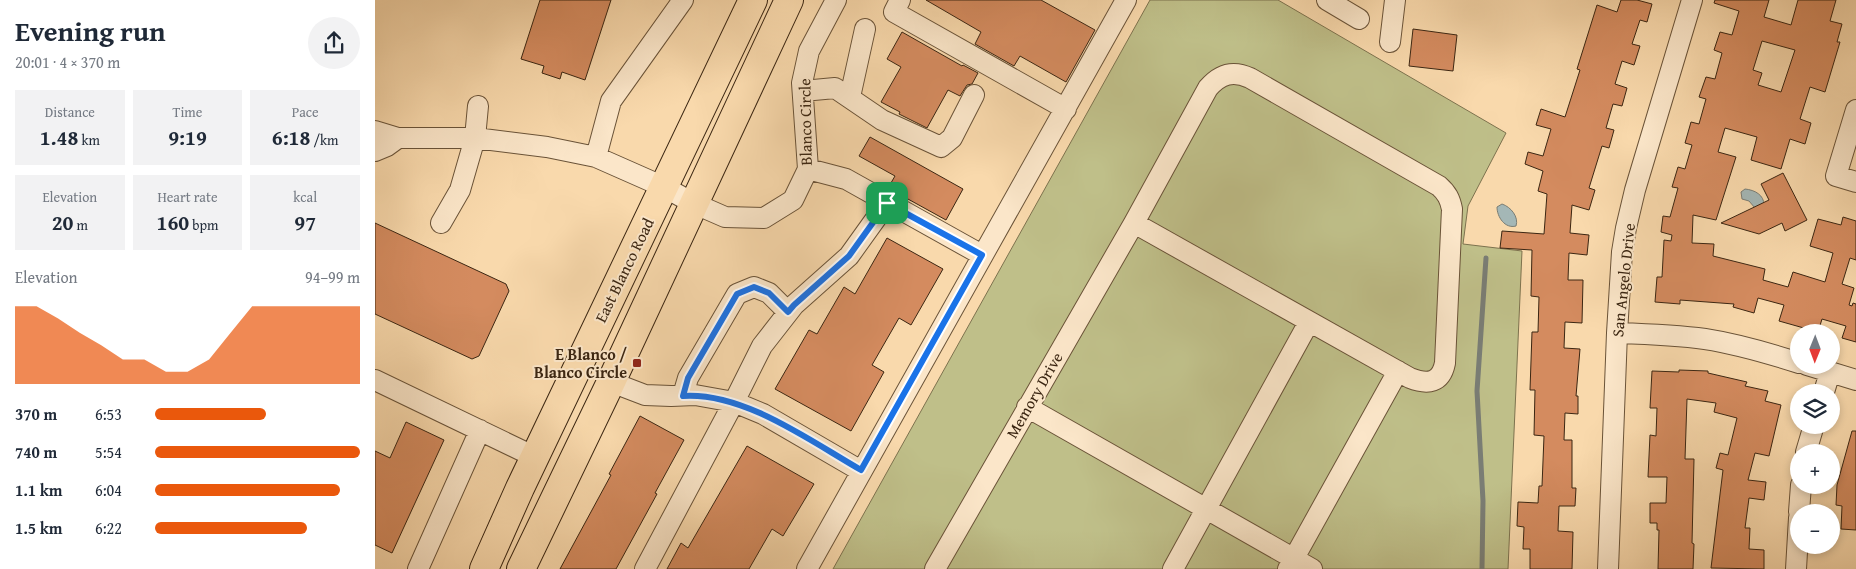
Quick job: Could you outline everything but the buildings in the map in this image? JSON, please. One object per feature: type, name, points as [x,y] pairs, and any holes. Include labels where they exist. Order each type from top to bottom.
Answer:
[{"type":"highway","name":"East Blanco Road","points":[[485,569],[519,488],[753,0]]},
{"type":"highway","name":"East Blanco Road","points":[[521,569],[611,382],[789,0]]},
{"type":"street","points":[[596,158],[611,101],[683,0]]},
{"type":"street","name":"Blanco Circle","points":[[398,138],[475,138],[547,147],[596,158],[664,187],[693,203],[725,217],[764,218],[793,200],[808,169],[802,83],[809,51],[836,0]]},
{"type":"street","points":[[900,0],[894,12],[1065,109]]},
{"type":"street","points":[[807,569],[1126,0]]},
{"type":"street","points":[[1327,0],[1359,19]]},
{"type":"street","points":[[1391,42],[1395,0]]},
{"type":"street","name":"San Angelo Drive","points":[[1608,569],[1617,333],[1626,228],[1635,190],[1692,0]]},
{"type":"street","points":[[850,97],[865,29]]},
{"type":"street","name":"Memory Drive","points":[[935,569],[1134,223],[1208,88],[1221,76],[1241,74],[1250,78],[1439,186],[1447,193],[1450,200],[1451,228],[1445,363],[1440,376],[1427,382],[1419,382],[1398,371]]},
{"type":"street","points":[[803,91],[835,88],[883,120],[941,147],[952,138],[974,94]]},
{"type":"street","points":[[441,223],[459,190],[475,138],[478,106]]},
{"type":"street","points":[[1856,110],[1836,176],[1856,182]]},
{"type":"street","points":[[375,131],[398,138]]},
{"type":"street","points":[[375,151],[387,146],[398,138]]},
{"type":"street","points":[[808,169],[846,179],[982,255]]},
{"type":"street","points":[[645,569],[762,346],[794,305],[849,256],[887,203]]},
{"type":"street","points":[[1134,223],[1398,371],[1291,564]]},
{"type":"street","points":[[683,396],[688,378],[737,294],[754,287],[769,293],[788,312]]},
{"type":"street","points":[[1173,569],[1309,322]]},
{"type":"street","points":[[1617,333],[1707,339],[1790,360]]},
{"type":"street","points":[[1836,374],[1856,380]]},
{"type":"street","points":[[375,380],[535,457]]},
{"type":"street","points":[[611,382],[645,394],[695,395],[734,402],[763,414],[861,470]]},
{"type":"street","points":[[1027,407],[1207,509],[1291,564],[1312,569]]},
{"type":"street","points":[[418,569],[480,430]]},
{"type":"street","points":[[1796,569],[1797,554]]},
{"type":"green space","points":[[1150,0],[1278,0],[1506,133],[1468,206],[1463,244],[1522,251],[1508,569],[833,569]]},
{"type":"shaded area","points":[[1745,189],[1758,194],[1764,201],[1764,205],[1755,208],[1749,201],[1742,199],[1741,192]]},
{"type":"shaded area","points":[[1502,204],[1513,213],[1517,223],[1516,226],[1508,226],[1500,218],[1497,207]]},
{"type":"waterway","points":[[1482,569],[1483,501],[1477,391],[1486,258]]},
{"type":"place","name":"E Blanco / Blanco Circle","points":[[637,363]]},
{"type":"route","points":[[887,203],[982,255],[861,470],[763,414],[734,402],[695,395],[683,396],[688,378],[737,294],[754,287],[769,293],[788,312],[849,256],[887,203]]}]
